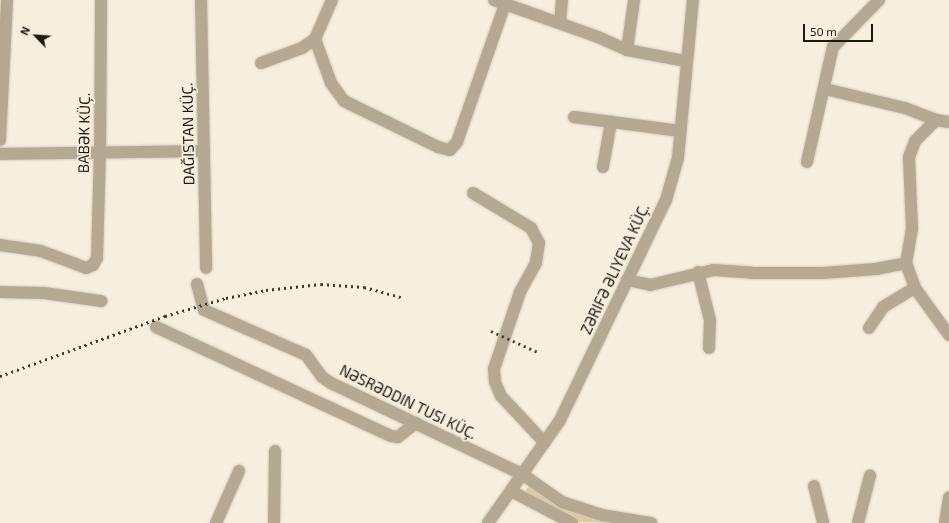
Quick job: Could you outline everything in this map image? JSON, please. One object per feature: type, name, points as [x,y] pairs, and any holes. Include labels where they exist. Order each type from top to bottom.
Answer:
[{"type":"street","points":[[0,140],[7,0]]},
{"type":"street","name":"BABƏK KÜÇ.","points":[[0,245],[41,250],[86,268],[93,264],[97,258],[100,154],[101,0]]},
{"type":"street","points":[[201,0],[206,268]]},
{"type":"street","points":[[261,63],[302,48],[315,39],[332,0]]},
{"type":"street","points":[[560,23],[562,0]]},
{"type":"street","points":[[627,50],[634,0]]},
{"type":"street","name":"ZƏRIFƏ ƏLIYEVA KÜÇ.","points":[[488,523],[545,443],[573,396],[666,200],[678,158],[686,61],[693,0]]},
{"type":"street","points":[[807,162],[825,89],[833,47],[879,0]]},
{"type":"street","points":[[315,39],[331,83],[344,101],[438,147],[450,150],[457,142],[500,2],[560,23],[627,50],[686,61]]},
{"type":"street","points":[[825,89],[905,108],[936,120],[949,122]]},
{"type":"street","points":[[574,117],[680,131]]},
{"type":"street","points":[[936,120],[915,141],[909,156],[912,229],[906,263],[915,288],[949,335]]},
{"type":"street","points":[[603,167],[611,122]]},
{"type":"street","points":[[0,154],[100,154],[204,151]]},
{"type":"street","points":[[473,193],[531,228],[539,243],[536,263],[520,292],[494,369],[495,382],[501,396],[545,443]]},
{"type":"street","points":[[627,280],[650,285],[698,272],[823,273],[876,269],[906,263]]},
{"type":"street","points":[[698,272],[710,320],[709,348]]},
{"type":"street","name":"NƏSRƏDDIN TUSI KÜÇ.","points":[[197,284],[204,310],[306,355],[322,377],[332,383],[522,474],[562,502],[602,514],[651,523]]},
{"type":"street","points":[[869,328],[883,307],[915,288]]},
{"type":"street","points":[[0,292],[44,292],[101,301]]},
{"type":"street","points":[[156,327],[391,436],[398,437],[416,423]]},
{"type":"street","points":[[274,523],[275,451]]},
{"type":"street","points":[[216,523],[239,471]]},
{"type":"street","points":[[858,523],[870,476]]},
{"type":"street","points":[[814,486],[823,523]]},
{"type":"street","points":[[511,491],[572,523]]},
{"type":"street","points":[[945,523],[949,497]]},
{"type":"shaded area","points":[[531,483],[622,523],[577,522],[523,494]]},
{"type":"railway","points":[[0,376],[165,316],[226,298],[266,290],[321,284],[364,287],[404,298]]},
{"type":"railway","points":[[491,331],[540,353]]}]
